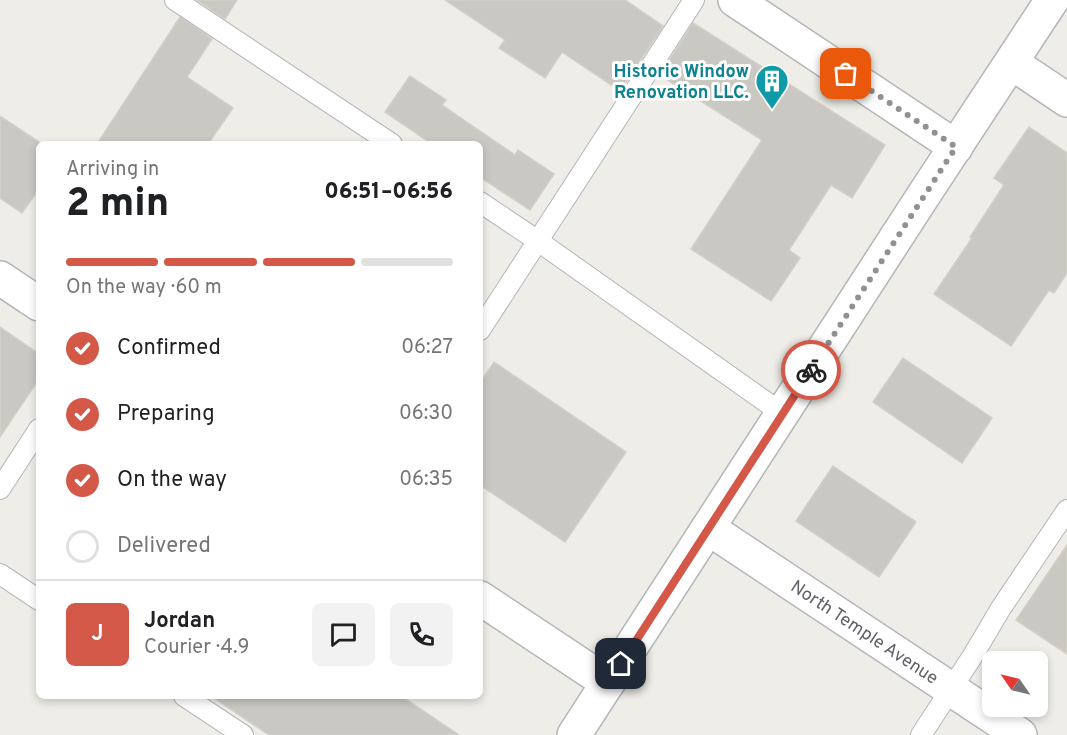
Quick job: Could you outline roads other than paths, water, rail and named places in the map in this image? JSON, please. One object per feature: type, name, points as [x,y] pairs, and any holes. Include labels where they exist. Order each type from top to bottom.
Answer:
[{"type":"street","points":[[735,0],[956,147]]},
{"type":"street","points":[[574,735],[1052,0]]},
{"type":"street","points":[[1012,63],[1067,100]]},
{"type":"street","points":[[0,278],[36,302]]},
{"type":"street","name":"North Temple Avenue","points":[[708,528],[1020,735]]},
{"type":"street","points":[[483,600],[608,683]]},
{"type":"lane","points":[[175,0],[387,141]]},
{"type":"lane","points":[[483,325],[694,0]]},
{"type":"lane","points":[[483,204],[783,414]]},
{"type":"lane","points":[[0,489],[36,434]]},
{"type":"lane","points":[[921,735],[1001,608],[1067,510]]},
{"type":"lane","points":[[0,574],[36,598]]},
{"type":"lane","points":[[189,699],[243,735]]},
{"type":"place","name":"Historic Window Renovation LLC.","points":[[772,110]]}]
